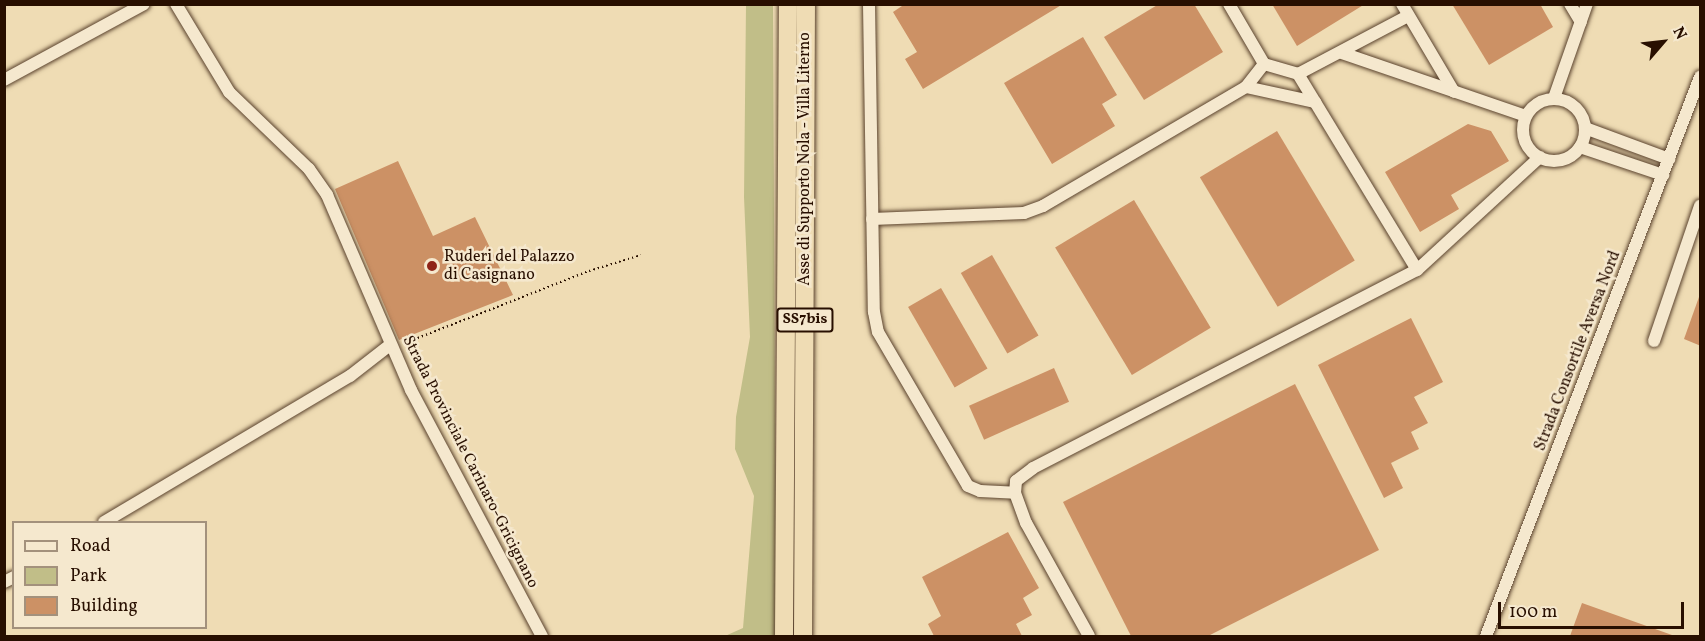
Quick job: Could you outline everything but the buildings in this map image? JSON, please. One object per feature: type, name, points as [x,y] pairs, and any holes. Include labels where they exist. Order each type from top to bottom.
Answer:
[{"type":"highway","name":"Asse di Supporto Nola - Villa Literno","points":[[784,636],[788,4]]},
{"type":"highway","name":"Asse di Supporto Nola - Villa Literno","points":[[802,636],[806,4]]},
{"type":"street","points":[[4,80],[144,4]]},
{"type":"street","name":"Strada Provinciale Carinaro-Gricignano","points":[[176,4],[229,92],[309,169],[327,195],[390,345],[542,636]]},
{"type":"street","points":[[869,4],[874,312],[878,332],[968,486],[980,491],[1015,493]]},
{"type":"street","points":[[1229,4],[1264,64],[1298,74],[1342,53],[1408,16]]},
{"type":"street","points":[[1401,4],[1454,92]]},
{"type":"street","points":[[1570,4],[1581,22]]},
{"type":"street","points":[[1554,98],[1587,4]]},
{"type":"street","points":[[1342,53],[1526,116]]},
{"type":"street","points":[[872,219],[1023,213],[1043,206],[1246,87],[1264,64]]},
{"type":"street","points":[[1298,74],[1417,270]]},
{"type":"street","name":"Strada Consortile Aversa Nord","points":[[1486,636],[1701,77]]},
{"type":"street","points":[[1246,87],[1315,102]]},
{"type":"street","points":[[1089,636],[1026,523],[1015,493],[1016,481],[1033,468],[1417,270],[1540,157],[1566,158],[1580,147],[1585,128],[1583,119],[1572,104],[1554,98],[1537,103],[1526,116],[1524,135],[1540,157]]},
{"type":"street","points":[[1585,128],[1669,159]]},
{"type":"street","points":[[1580,147],[1663,175]]},
{"type":"street","points":[[1654,341],[1701,206]]},
{"type":"street","points":[[106,521],[350,376],[390,345]]},
{"type":"path","points":[[390,345],[410,342],[589,271],[641,255]]},
{"type":"green space","points":[[746,5],[773,5],[776,636],[725,636],[743,628],[754,496],[735,449],[736,417],[750,337],[744,197]]},
{"type":"place","name":"Ruderi del Palazzo di Casignano","points":[[432,266]]}]
